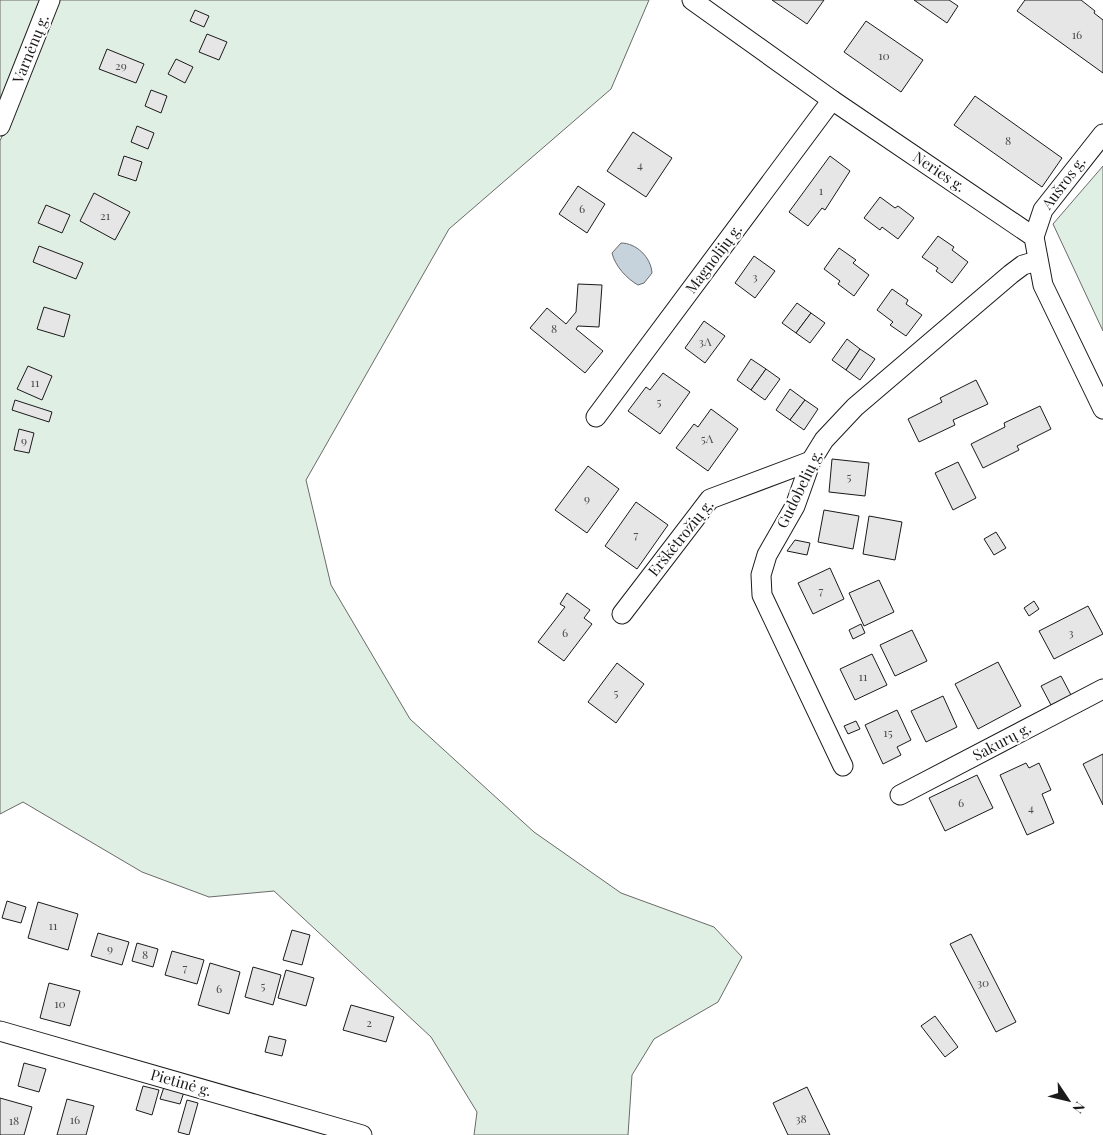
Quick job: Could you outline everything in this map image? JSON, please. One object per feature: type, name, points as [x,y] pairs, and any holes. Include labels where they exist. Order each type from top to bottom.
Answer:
[{"type":"street","name":"Varnėnų g.","points":[[0,126],[50,0]]},
{"type":"street","name":"Neries g.","points":[[692,0],[832,100],[1034,237]]},
{"type":"street","name":"Magnolijų g.","points":[[596,417],[832,100]]},
{"type":"street","name":"Aušros g.","points":[[1034,237],[1043,210],[1103,134]]},
{"type":"street","points":[[1034,237],[1043,285],[1103,409]]},
{"type":"street","name":"Gudobelių g.","points":[[843,766],[762,595],[761,575],[767,555],[795,506],[811,461],[824,440],[856,407],[1011,274],[1023,266],[1037,261]]},
{"type":"street","name":"Erškėtrožių g.","points":[[622,614],[710,499],[811,461]]},
{"type":"street","name":"Sakurų g.","points":[[900,795],[1103,689]]},
{"type":"street","name":"Pietinė g.","points":[[0,1031],[362,1135]]},
{"type":"green space","points":[[0,0],[43,0],[0,107]]},
{"type":"green space","points":[[57,0],[649,0],[611,89],[449,229],[306,480],[331,585],[410,719],[534,832],[621,893],[714,927],[742,957],[718,1002],[654,1039],[632,1075],[628,1135],[474,1135],[477,1112],[431,1037],[274,891],[209,897],[142,872],[23,802],[0,814],[0,141]]},
{"type":"green space","points":[[1103,166],[1103,331],[1053,224]]},
{"type":"shaded area","points":[[621,243],[632,245],[646,256],[652,273],[644,283],[638,285],[622,272],[616,263],[612,253]]},
{"type":"building","points":[[772,0],[824,0],[807,24]]},
{"type":"building","points":[[914,0],[949,0],[958,6],[947,23]]},
{"type":"building","points":[[1025,0],[1081,0],[1095,11],[1094,13],[1103,20],[1103,73],[1017,11]]},
{"type":"building","points":[[195,10],[209,16],[204,27],[190,21]]},
{"type":"building","points":[[866,21],[923,60],[901,92],[844,52]]},
{"type":"building","points":[[207,34],[227,42],[219,60],[199,52]]},
{"type":"building","points":[[107,49],[144,64],[136,83],[99,69]]},
{"type":"building","points":[[176,59],[193,67],[185,83],[168,74]]},
{"type":"building","points":[[151,90],[167,96],[161,113],[145,106]]},
{"type":"building","points":[[975,96],[1062,158],[1042,187],[954,125]]},
{"type":"building","points":[[137,126],[154,133],[148,149],[131,142]]},
{"type":"building","points":[[633,132],[672,158],[646,197],[607,171]]},
{"type":"building","points":[[124,156],[142,162],[136,181],[118,175]]},
{"type":"building","points":[[830,156],[850,171],[825,210],[822,208],[808,226],[789,212]]},
{"type":"building","points":[[578,186],[605,204],[587,233],[559,214]]},
{"type":"building","points":[[94,193],[130,212],[115,240],[80,221]]},
{"type":"building","points":[[880,197],[895,208],[898,206],[914,218],[898,239],[882,227],[880,230],[864,218]]},
{"type":"building","points":[[46,205],[70,215],[62,233],[38,223]]},
{"type":"building","points":[[938,236],[954,247],[952,250],[968,262],[952,283],[936,271],[938,268],[922,257]]},
{"type":"building","points":[[39,246],[83,263],[76,279],[33,262]]},
{"type":"building","points":[[839,248],[856,260],[853,263],[869,275],[854,296],[838,284],[840,281],[824,269]]},
{"type":"building","points":[[754,256],[775,271],[755,298],[735,283]]},
{"type":"building","points":[[578,284],[602,285],[599,327],[578,326],[576,329],[603,351],[585,373],[530,328],[547,308],[566,324],[576,312]]},
{"type":"building","points":[[892,289],[908,300],[906,304],[922,315],[906,336],[890,325],[893,322],[877,310]]},
{"type":"building","points":[[797,303],[811,313],[796,333],[782,323]]},
{"type":"building","points":[[44,307],[70,315],[64,337],[37,329]]},
{"type":"building","points":[[811,313],[825,323],[810,343],[796,333]]},
{"type":"building","points":[[704,321],[725,336],[705,363],[685,348]]},
{"type":"building","points":[[847,339],[860,349],[846,370],[832,360]]},
{"type":"building","points":[[860,349],[875,359],[860,380],[846,370]]},
{"type":"building","points":[[751,359],[766,369],[751,390],[737,380]]},
{"type":"building","points":[[28,366],[52,376],[42,400],[17,389]]},
{"type":"building","points":[[766,369],[780,379],[765,400],[751,390]]},
{"type":"building","points":[[663,373],[690,392],[660,434],[628,411],[646,387],[650,390]]},
{"type":"building","points":[[976,380],[988,404],[953,420],[955,425],[919,442],[908,419],[942,402],[940,398]]},
{"type":"building","points":[[790,389],[805,400],[790,420],[776,410]]},
{"type":"building","points":[[15,400],[52,412],[49,422],[12,410]]},
{"type":"building","points":[[805,400],[818,409],[804,430],[790,420]]},
{"type":"building","points":[[1040,406],[1051,429],[1017,446],[1019,450],[983,468],[971,444],[1005,427],[1004,423]]},
{"type":"building","points":[[711,409],[738,429],[708,471],[676,448],[694,424],[698,427]]},
{"type":"building","points":[[19,429],[34,433],[29,453],[14,450]]},
{"type":"building","points":[[832,459],[869,463],[865,496],[829,492]]},
{"type":"building","points":[[958,462],[976,498],[953,510],[935,473]]},
{"type":"building","points":[[588,466],[619,489],[587,533],[555,510]]},
{"type":"building","points":[[636,502],[668,525],[637,569],[605,546]]},
{"type":"building","points":[[824,510],[859,516],[853,549],[818,542]]},
{"type":"building","points":[[869,516],[902,522],[895,560],[863,554]]},
{"type":"building","points":[[996,532],[1006,548],[994,555],[984,539]]},
{"type":"building","points":[[795,540],[810,543],[807,555],[787,551]]},
{"type":"building","points":[[830,568],[844,599],[813,614],[798,583]]},
{"type":"building","points":[[879,580],[894,612],[864,626],[849,593]]},
{"type":"building","points":[[567,593],[590,610],[584,618],[592,624],[564,661],[538,642],[565,607],[560,604]]},
{"type":"building","points":[[1034,601],[1039,609],[1029,616],[1024,608]]},
{"type":"building","points":[[1088,606],[1103,634],[1054,659],[1039,631]]},
{"type":"building","points":[[861,624],[865,633],[853,639],[849,630]]},
{"type":"building","points":[[912,630],[927,661],[895,676],[880,645]]},
{"type":"building","points":[[872,654],[887,685],[855,700],[840,669]]},
{"type":"building","points":[[998,662],[1021,706],[978,729],[955,684]]},
{"type":"building","points":[[617,663],[644,684],[616,723],[588,702]]},
{"type":"building","points":[[1061,676],[1071,695],[1051,705],[1041,686]]},
{"type":"building","points":[[943,696],[957,727],[926,742],[911,711]]},
{"type":"building","points":[[897,710],[911,740],[897,747],[901,755],[883,764],[865,725]]},
{"type":"building","points":[[856,721],[860,729],[848,734],[844,726]]},
{"type":"building","points":[[1103,754],[1103,805],[1083,764]]},
{"type":"building","points":[[1026,763],[1029,768],[1039,763],[1051,790],[1042,794],[1054,823],[1027,835],[1000,775]]},
{"type":"building","points":[[977,775],[993,808],[945,831],[929,798]]},
{"type":"building","points":[[7,901],[26,907],[21,923],[2,918]]},
{"type":"building","points":[[38,902],[78,914],[68,950],[28,938]]},
{"type":"building","points":[[292,930],[310,935],[302,965],[283,960]]},
{"type":"building","points":[[98,933],[129,942],[122,965],[91,956]]},
{"type":"building","points":[[971,934],[1016,1022],[996,1032],[950,944]]},
{"type":"building","points":[[137,943],[158,949],[153,967],[132,961]]},
{"type":"building","points":[[172,951],[204,960],[197,984],[165,975]]},
{"type":"building","points":[[210,963],[240,972],[229,1014],[198,1005]]},
{"type":"building","points":[[253,967],[281,975],[273,1005],[245,997]]},
{"type":"building","points":[[286,970],[314,978],[306,1006],[278,998]]},
{"type":"building","points":[[49,983],[80,991],[70,1026],[40,1018]]},
{"type":"building","points":[[351,1005],[394,1017],[386,1042],[343,1030]]},
{"type":"building","points":[[935,1016],[958,1047],[945,1057],[921,1026]]},
{"type":"building","points":[[269,1036],[286,1040],[282,1056],[265,1052]]},
{"type":"building","points":[[24,1063],[46,1069],[39,1092],[18,1086]]},
{"type":"building","points":[[143,1086],[159,1090],[152,1115],[136,1110]]},
{"type":"building","points":[[164,1087],[184,1092],[180,1104],[160,1099]]},
{"type":"building","points":[[807,1087],[830,1135],[788,1135],[773,1103]]},
{"type":"building","points":[[0,1098],[32,1107],[24,1135],[0,1135]]},
{"type":"building","points":[[67,1099],[94,1106],[86,1135],[57,1135]]},
{"type":"building","points":[[187,1100],[198,1103],[189,1135],[178,1132]]}]
